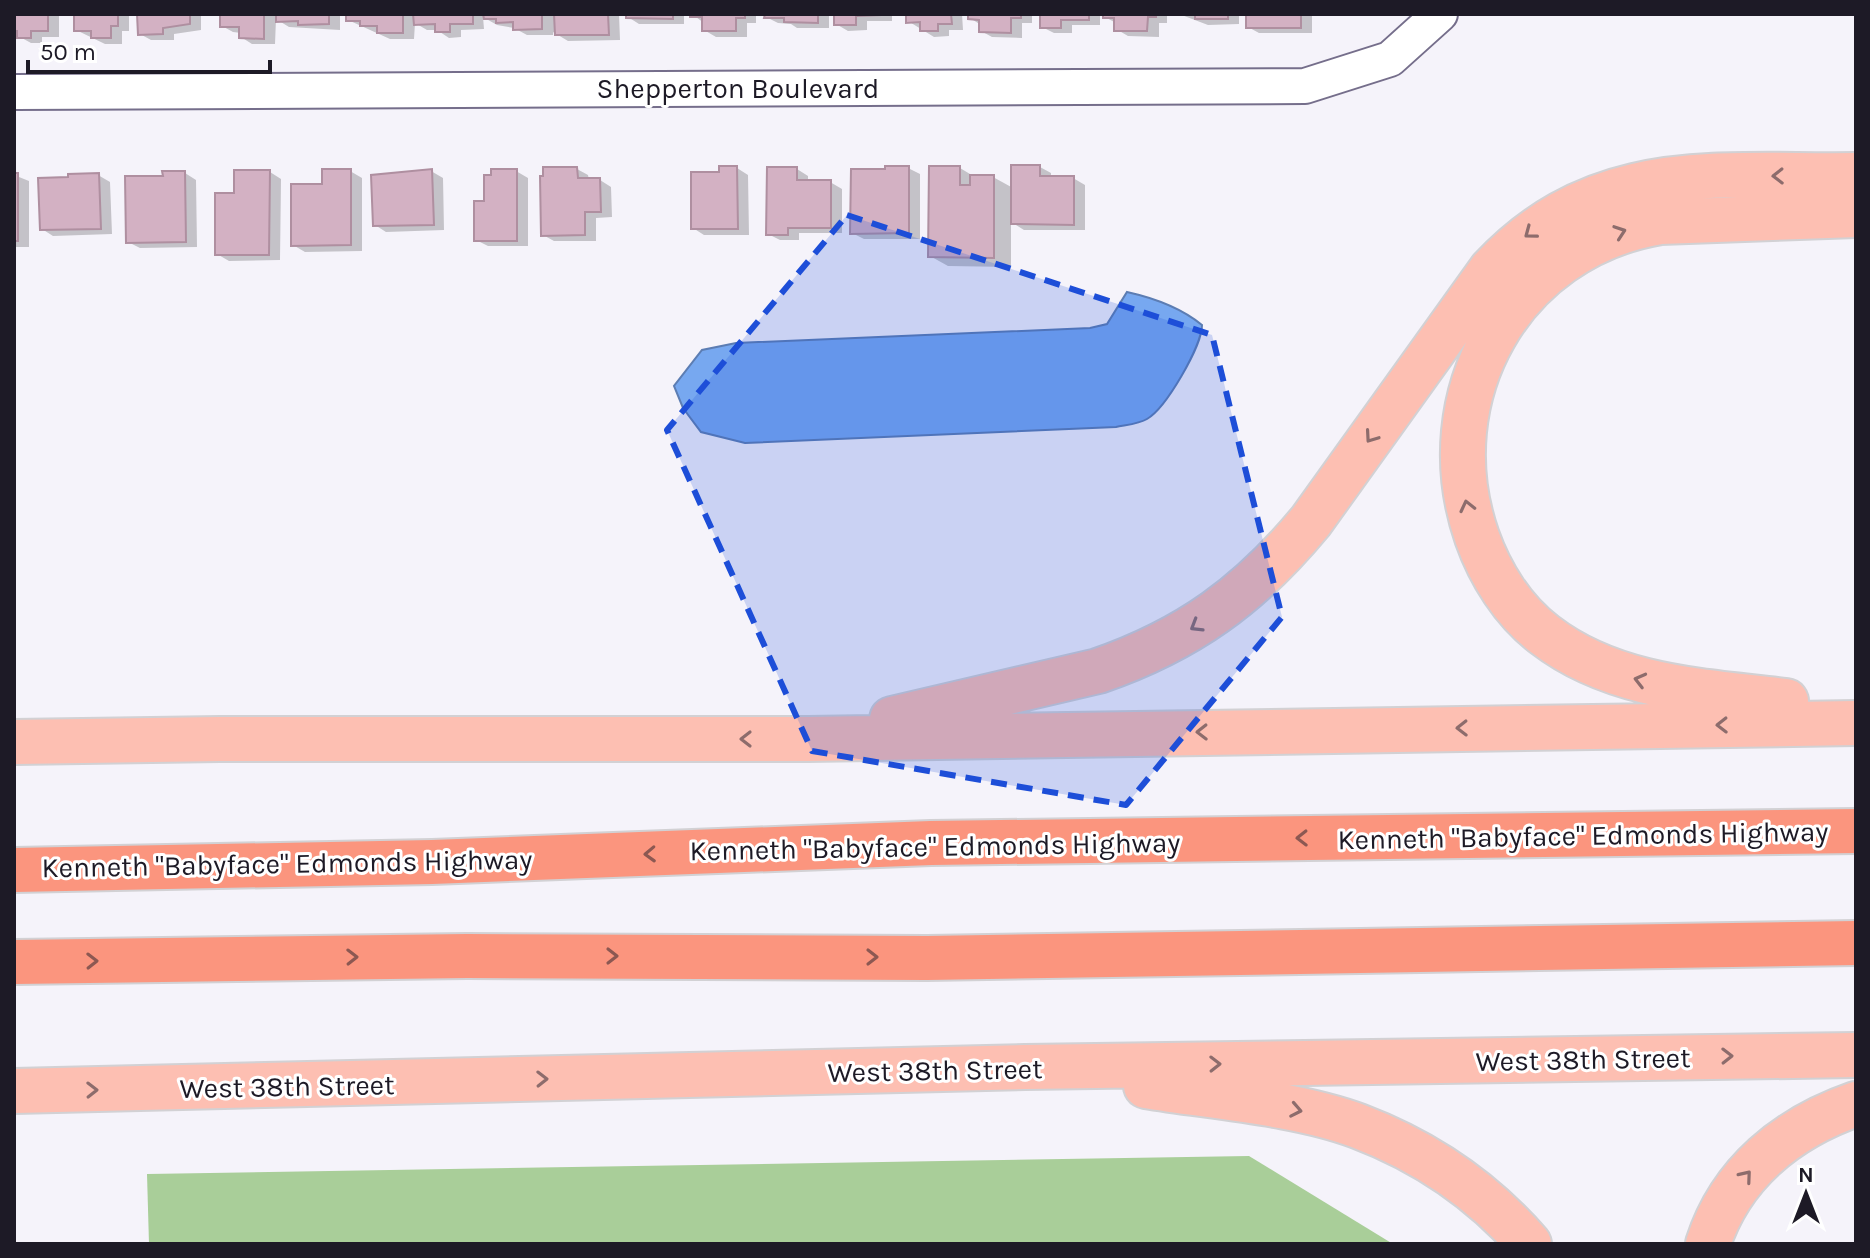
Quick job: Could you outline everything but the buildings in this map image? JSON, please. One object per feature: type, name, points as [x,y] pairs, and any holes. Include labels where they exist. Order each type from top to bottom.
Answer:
[{"type":"highway","name":"Kenneth \"Babyface\" Edmonds Highway","points":[[14,870],[432,862],[931,843],[1856,831]]},
{"type":"highway","points":[[14,962],[467,956],[927,958],[1856,943]]},
{"type":"main road","points":[[808,739],[1098,671],[1144,653],[1216,614],[1265,572],[1311,521],[1491,270],[1521,240],[1563,211],[1611,190],[1665,180],[1856,175]]},
{"type":"main road","points":[[1856,215],[1660,222],[1618,232],[1568,257],[1522,297],[1503,320],[1484,353],[1465,417],[1462,472],[1471,519],[1492,571],[1522,615],[1566,650],[1611,672],[1665,685],[1856,710]]},
{"type":"main road","points":[[14,742],[808,739],[1856,723]]},
{"type":"main road","name":"West 38th Street","points":[[14,1091],[1025,1067],[1856,1055]]},
{"type":"main road","points":[[1025,1067],[1295,1109],[1357,1125],[1417,1153],[1479,1194],[1529,1244]]},
{"type":"main road","points":[[1708,1244],[1731,1194],[1768,1152],[1808,1125],[1856,1104]]},
{"type":"street","name":"Shepperton Boulevard","points":[[14,92],[1305,86],[1390,59],[1440,14]]},
{"type":"highlighted area","points":[[847,215],[1212,335],[1282,617],[1126,805],[812,751],[667,430]]},
{"type":"green space","points":[[1249,1156],[1393,1244],[149,1244],[147,1174]]},
{"type":"water","points":[[1127,292],[1166,304],[1202,325],[1190,361],[1164,403],[1144,421],[1132,424],[745,443],[701,432],[683,408],[674,386],[702,350],[736,343],[1090,328],[1107,324]]}]
